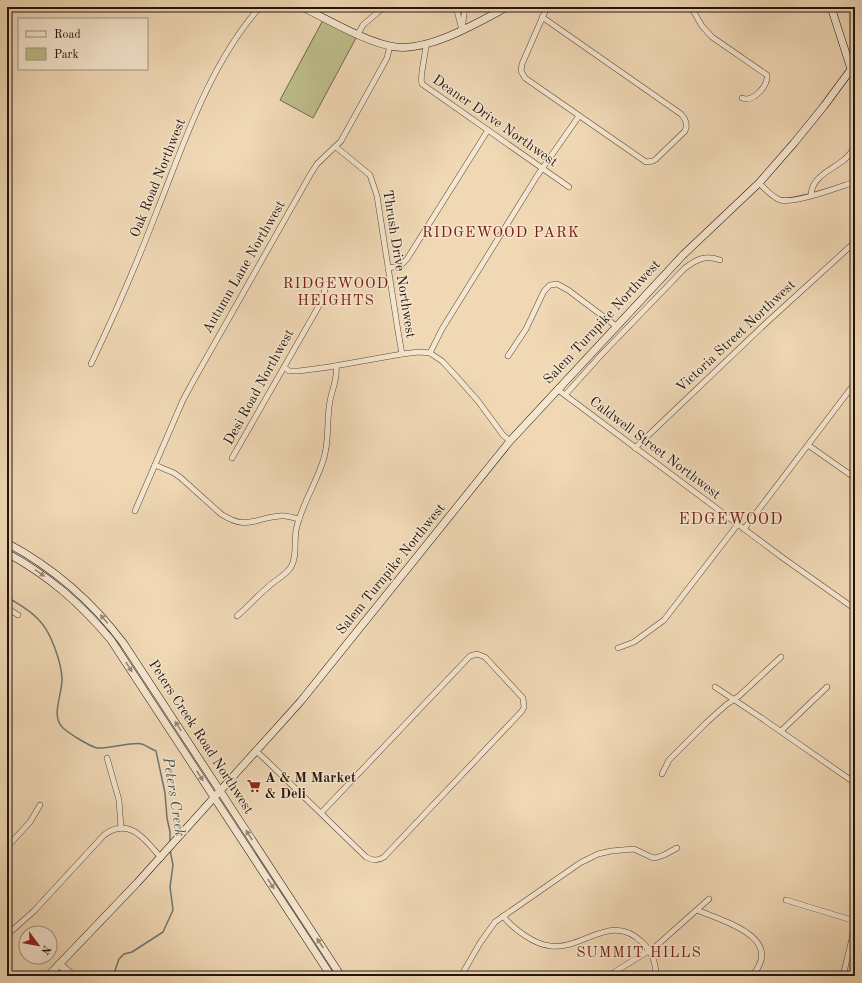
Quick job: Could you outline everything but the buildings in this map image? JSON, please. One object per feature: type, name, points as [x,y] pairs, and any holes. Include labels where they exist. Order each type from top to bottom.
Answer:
[{"type":"street","name":"Oak Road Northwest","points":[[91,364],[115,315],[200,106],[232,44],[260,7]]},
{"type":"street","points":[[302,7],[358,34],[390,46],[403,47],[426,44],[462,30],[507,7]]},
{"type":"street","points":[[358,34],[363,25],[384,7]]},
{"type":"street","points":[[456,7],[462,30]]},
{"type":"street","points":[[462,30],[465,7]]},
{"type":"street","points":[[542,17],[685,118],[686,128],[656,159],[646,162],[526,78],[521,71],[522,64],[542,17],[547,7]]},
{"type":"street","points":[[691,7],[702,26],[712,37],[767,75],[766,82],[753,98],[747,100],[742,98]]},
{"type":"street","points":[[831,7],[853,66]]},
{"type":"street","name":"Deaner Drive Northwest","points":[[426,44],[425,59],[420,79],[422,84],[569,187]]},
{"type":"street","name":"Autumn Lane Northwest","points":[[134,511],[183,400],[310,175],[322,159],[336,147],[352,121],[387,58],[390,46]]},
{"type":"street","name":"Salem Turnpike Northwest","points":[[48,976],[162,857],[301,700],[510,441],[693,245],[759,183],[794,143],[853,66]]},
{"type":"street","points":[[430,353],[446,323],[542,169],[579,116]]},
{"type":"street","points":[[388,268],[400,266],[407,259],[488,130]]},
{"type":"street","points":[[811,195],[812,190],[818,180],[826,172],[846,158],[855,146]]},
{"type":"street","name":"Thrush Drive Northwest","points":[[336,147],[365,170],[372,179],[377,196],[402,354]]},
{"type":"street","points":[[759,183],[770,194],[780,200],[789,201],[855,182]]},
{"type":"street","name":"Victoria Street Northwest","points":[[635,448],[855,242]]},
{"type":"street","points":[[565,395],[601,355],[685,268],[701,258],[720,260]]},
{"type":"street","name":"Desi Road Northwest","points":[[232,458],[323,298],[326,284]]},
{"type":"street","points":[[508,356],[526,329],[542,293],[550,285],[557,284],[568,290],[616,326]]},
{"type":"street","points":[[284,367],[293,372],[402,354],[419,352],[430,353],[442,361],[455,375],[478,401],[503,435],[510,441]]},
{"type":"street","points":[[237,616],[290,568],[294,559],[295,533],[299,519],[315,483],[326,450],[328,415],[331,396],[337,378],[336,366]]},
{"type":"street","points":[[744,529],[855,383]]},
{"type":"street","name":"Caldwell Street Northwest","points":[[557,390],[744,529],[855,609]]},
{"type":"street","points":[[808,445],[855,478]]},
{"type":"street","points":[[155,465],[174,473],[221,514],[237,522],[255,522],[282,516],[299,519]]},
{"type":"street","points":[[618,648],[634,642],[664,620],[738,524]]},
{"type":"street","name":"Peters Creek Road Northwest","points":[[7,543],[36,559],[60,576],[78,591],[104,618],[124,644],[341,976]]},
{"type":"street","name":"Peters Creek Road Northwest","points":[[7,553],[38,571],[57,585],[94,620],[123,657],[331,976]]},
{"type":"street","points":[[7,608],[18,615]]},
{"type":"street","points":[[256,751],[366,857],[375,860],[384,857],[523,710],[525,702],[523,698],[483,656],[477,654],[469,658],[321,813]]},
{"type":"street","points":[[662,774],[669,760],[726,705],[781,657]]},
{"type":"street","points":[[715,687],[855,783]]},
{"type":"street","points":[[781,731],[827,688]]},
{"type":"street","points":[[107,758],[117,794],[121,828]]},
{"type":"street","points":[[7,847],[30,822],[40,805]]},
{"type":"street","points":[[7,935],[34,911],[104,835],[111,830],[121,828],[138,833],[162,857]]},
{"type":"street","points":[[461,976],[491,926],[503,916],[580,863],[593,856],[611,851],[634,849],[655,858],[677,848]]},
{"type":"street","points":[[610,976],[663,941],[709,899]]},
{"type":"street","points":[[786,900],[855,921]]},
{"type":"street","points":[[697,910],[745,930],[754,937],[760,946],[761,958],[758,967],[752,976]]},
{"type":"street","points":[[503,916],[532,940],[543,945],[564,946],[601,932],[615,930],[622,931],[640,940],[649,951],[655,964],[656,976]]},
{"type":"street","points":[[843,976],[855,926]]},
{"type":"street","points":[[59,964],[73,976]]},
{"type":"green space","points":[[323,20],[356,38],[313,118],[280,100]]},
{"type":"waterway","name":"Peters Creek","points":[[7,597],[24,607],[35,616],[48,632],[51,639],[62,678],[57,711],[59,723],[63,728],[80,740],[97,748],[139,743],[156,751],[165,793],[170,843]]},
{"type":"waterway","name":"Peters Creek","points":[[113,976],[119,959],[124,954],[132,952],[163,932],[173,910],[170,887],[173,865],[170,850]]},
{"type":"place","name":"A & M Market & Deli","points":[[254,786]]},
{"type":"district","name":"RIDGEWOOD PARK","points":[[501,233]]},
{"type":"district","name":"RIDGEWOOD HEIGHTS","points":[[336,292]]},
{"type":"district","name":"EDGEWOOD","points":[[731,520]]},
{"type":"district","name":"SUMMIT HILLS","points":[[639,953]]}]
